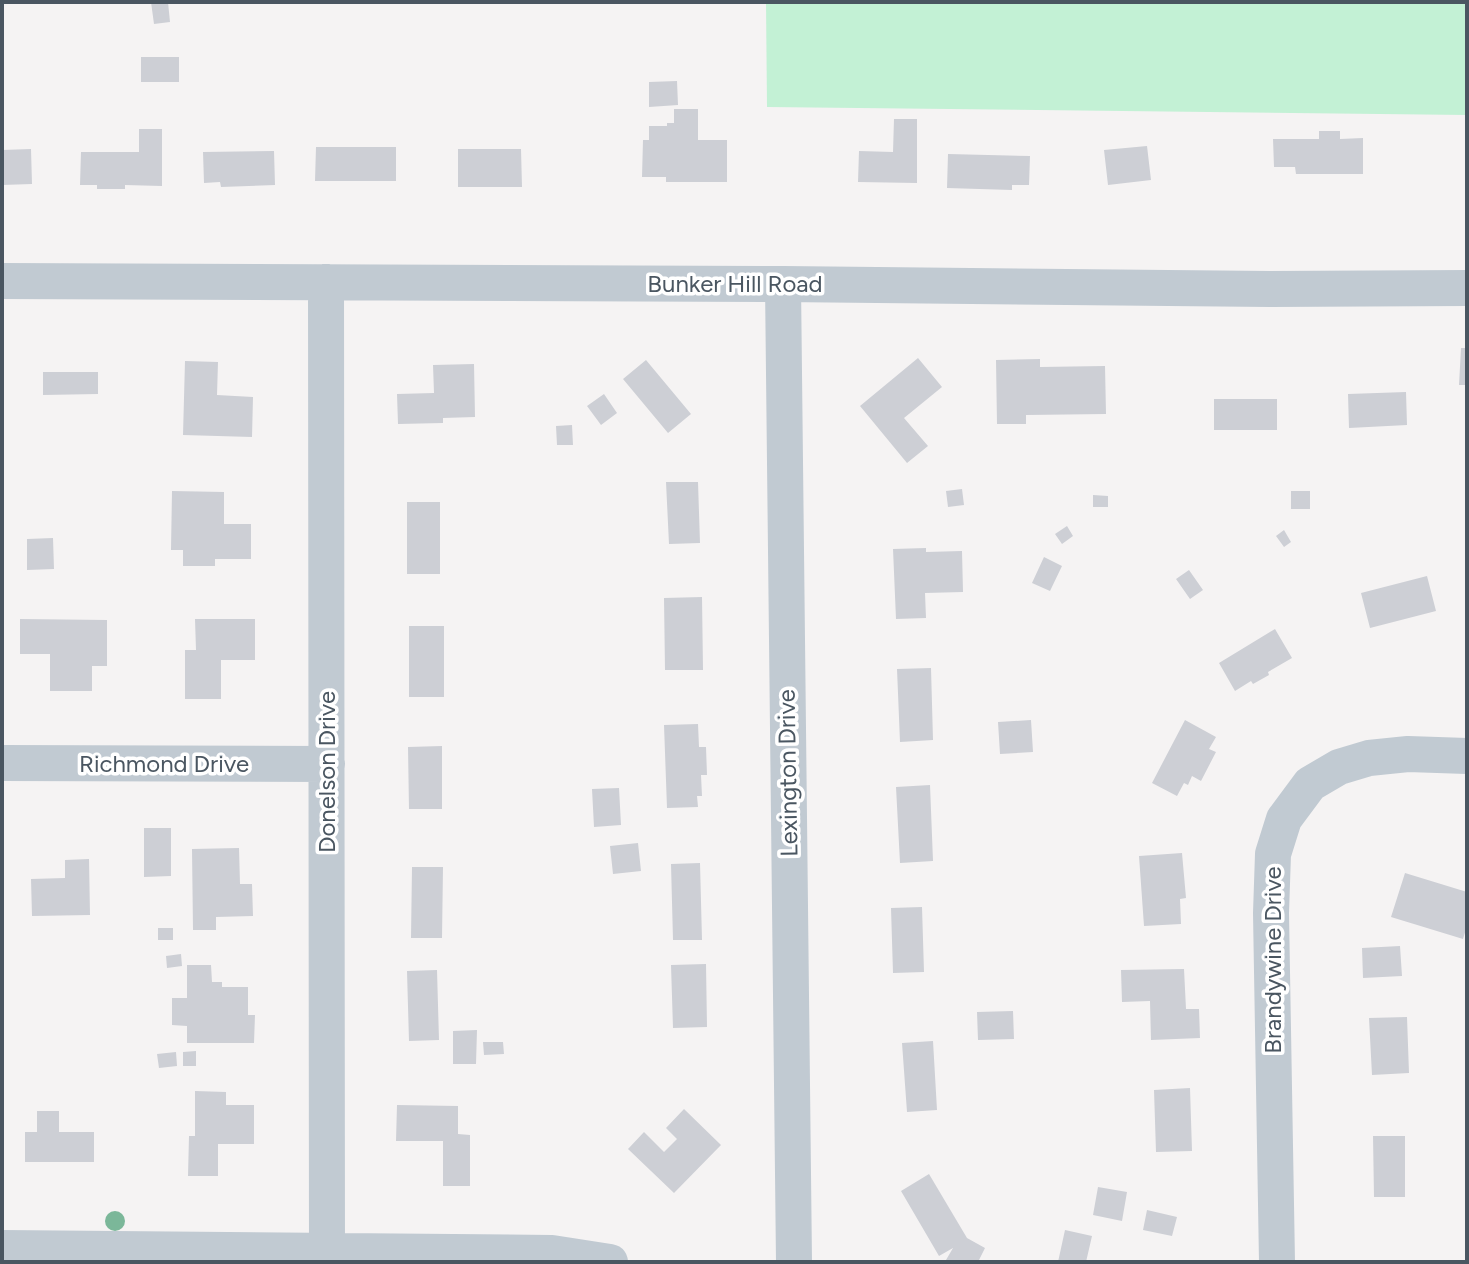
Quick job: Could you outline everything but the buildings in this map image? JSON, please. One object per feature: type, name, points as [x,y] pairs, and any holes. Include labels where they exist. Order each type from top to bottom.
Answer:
[{"type":"street","name":"Bunker Hill Road","points":[[2,281],[1467,288]]},
{"type":"street","name":"Donelson Drive","points":[[326,282],[327,1256]]},
{"type":"street","name":"Lexington Drive","points":[[783,284],[794,1262]]},
{"type":"street","name":"Brandywine Drive","points":[[1277,1262],[1271,913],[1273,854],[1284,819],[1310,784],[1339,767],[1369,758],[1408,754],[1467,756]]},
{"type":"street","name":"Richmond Drive","points":[[2,763],[327,764]]},
{"type":"street","points":[[2,1248],[327,1256],[552,1253],[610,1262]]},
{"type":"green space","points":[[766,2],[1467,2],[1467,115],[767,107]]}]
